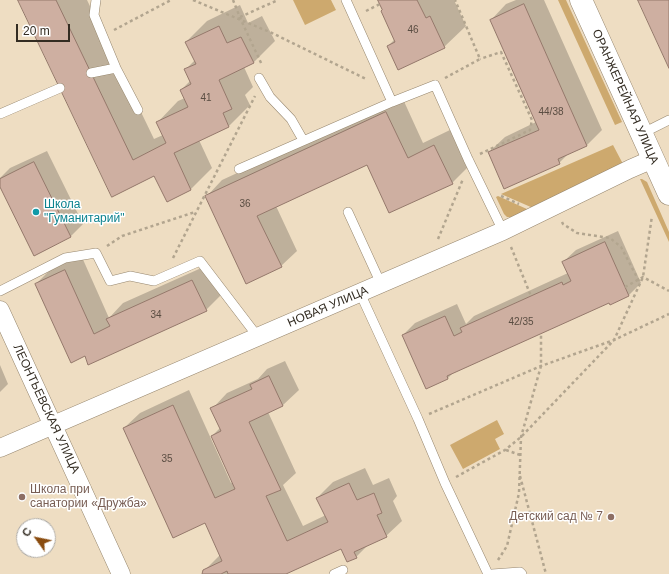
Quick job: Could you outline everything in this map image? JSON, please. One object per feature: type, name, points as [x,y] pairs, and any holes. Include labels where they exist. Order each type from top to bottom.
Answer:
[{"type":"street","name":"ОРАНЖЕРЕЙНАЯ УЛИЦА","points":[[581,0],[669,194]]},
{"type":"street","name":"НОВАЯ УЛИЦА","points":[[0,448],[428,264],[507,239],[630,169],[653,159]]},
{"type":"street","name":"ЛЕОНТЬЕВСКАЯ УЛИЦА","points":[[0,310],[121,574]]},
{"type":"lane","points":[[96,0],[94,15],[116,68],[138,110]]},
{"type":"lane","points":[[346,0],[392,102]]},
{"type":"lane","points":[[91,74],[116,68]]},
{"type":"lane","points":[[260,80],[270,97],[291,119],[303,140]]},
{"type":"lane","points":[[239,169],[392,102],[436,85],[469,161],[507,239]]},
{"type":"lane","points":[[0,114],[60,88]]},
{"type":"lane","points":[[641,134],[669,120]]},
{"type":"lane","points":[[348,212],[381,284]]},
{"type":"lane","points":[[0,291],[65,258],[96,253],[110,281],[130,276],[154,281],[200,261],[258,337]]},
{"type":"lane","points":[[360,293],[445,483],[488,574]]},
{"type":"lane","points":[[334,574],[343,570]]},
{"type":"lane","points":[[492,574],[520,572],[522,574]]},
{"type":"path","points":[[102,35],[172,0]]},
{"type":"path","points":[[193,0],[240,18],[386,89]]},
{"type":"path","points":[[177,271],[172,261],[264,70],[233,0]]},
{"type":"path","points":[[240,18],[278,0]]},
{"type":"path","points":[[455,0],[480,59]]},
{"type":"path","points":[[428,264],[469,161],[530,130],[532,120],[501,52],[480,59],[436,85]]},
{"type":"path","points":[[499,195],[526,207]]},
{"type":"path","points":[[96,253],[122,236],[196,212]]},
{"type":"path","points":[[445,483],[505,450],[521,437],[614,340],[643,277],[652,216]]},
{"type":"path","points":[[561,220],[563,224],[577,233],[610,238],[621,247],[640,282]]},
{"type":"path","points":[[507,239],[531,296]]},
{"type":"path","points":[[643,277],[669,291]]},
{"type":"path","points":[[625,287],[640,282]]},
{"type":"path","points":[[418,420],[541,366],[614,340],[669,314]]},
{"type":"path","points":[[496,563],[507,546],[519,493],[521,437],[541,366],[541,334]]},
{"type":"path","points":[[505,450],[520,455]]},
{"type":"path","points":[[519,472],[546,574]]},
{"type":"shaded area","points":[[293,0],[331,0],[336,10],[305,25]]},
{"type":"shaded area","points":[[558,0],[566,0],[622,122],[615,125]]},
{"type":"shaded area","points":[[613,145],[623,164],[533,208],[501,194]]},
{"type":"shaded area","points":[[640,179],[647,182],[669,232],[669,242]]},
{"type":"shaded area","points":[[498,196],[529,210],[513,217],[507,217],[496,197]]},
{"type":"shaded area","points":[[497,420],[504,434],[495,439],[500,449],[463,469],[450,445]]},
{"type":"building","points":[[18,0],[56,0],[133,160],[166,143],[156,122],[188,107],[180,90],[191,84],[184,69],[196,64],[185,42],[219,26],[227,43],[241,37],[254,63],[219,80],[232,109],[223,113],[229,127],[174,153],[191,190],[167,202],[154,176],[112,197]]},
{"type":"building","points":[[378,0],[417,0],[426,18],[430,16],[445,48],[398,70],[387,46],[395,42],[381,11],[382,10]]},
{"type":"building","points":[[638,0],[669,0],[669,68]]},
{"type":"building","points":[[524,4],[587,146],[558,159],[560,164],[504,189],[488,152],[539,130],[490,20]]},
{"type":"building","points":[[386,112],[408,158],[434,145],[453,184],[389,213],[367,165],[257,216],[282,267],[246,284],[205,196]]},
{"type":"building","name":"Школа \"Гуманитарий\"","points":[[34,162],[71,237],[34,256],[0,187],[0,179]]},
{"type":"building","points":[[605,242],[629,296],[610,305],[609,303],[447,376],[448,379],[426,389],[402,335],[445,316],[454,336],[462,332],[460,328],[562,282],[563,285],[571,281],[562,262]]},
{"type":"building","points":[[65,270],[94,334],[110,326],[106,319],[192,280],[207,311],[88,365],[85,356],[71,363],[35,284]]},
{"type":"building","points":[[269,376],[283,406],[249,422],[281,490],[266,496],[287,541],[328,522],[316,498],[349,483],[357,500],[374,493],[382,513],[377,515],[387,537],[354,552],[357,558],[347,562],[341,549],[286,574],[228,574],[227,571],[221,574],[202,574],[203,570],[222,561],[205,523],[173,538],[123,428],[173,405],[215,498],[235,489],[211,436],[221,431],[210,408],[252,389],[250,385]]},
{"type":"place","name":"Школа \"Гуманитарий\"","points":[[36,212]]},
{"type":"place","name":"Школа при санатории «Дружба»","points":[[22,497]]},
{"type":"place","name":"Детский сад № 7","points":[[611,517]]}]
